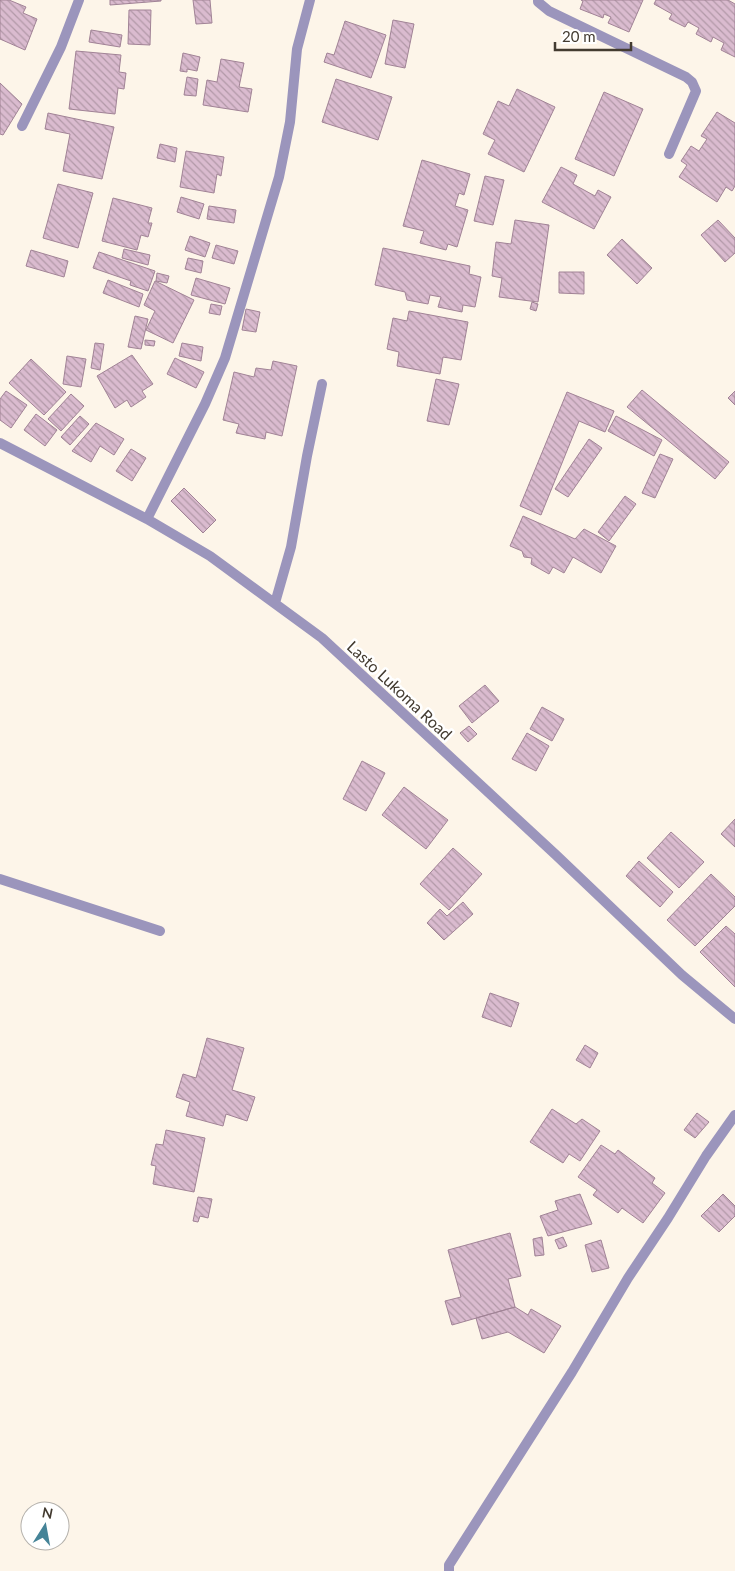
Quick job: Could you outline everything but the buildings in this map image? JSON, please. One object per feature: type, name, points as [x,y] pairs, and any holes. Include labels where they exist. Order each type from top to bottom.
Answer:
[{"type":"street","points":[[22,126],[61,47],[79,0]]},
{"type":"street","points":[[147,519],[205,404],[225,358],[279,177],[290,122],[297,49],[310,0]]},
{"type":"street","points":[[538,0],[549,11],[686,77],[692,82],[696,90],[669,154]]},
{"type":"street","points":[[275,603],[291,547],[322,384]]},
{"type":"street","name":"Lasto Lukoma Road","points":[[0,443],[147,519],[210,556],[322,638],[682,975],[735,1019]]},
{"type":"street","points":[[0,878],[160,931]]},
{"type":"street","points":[[449,1571],[449,1565],[572,1372],[623,1285],[668,1218],[706,1156],[735,1115]]}]
